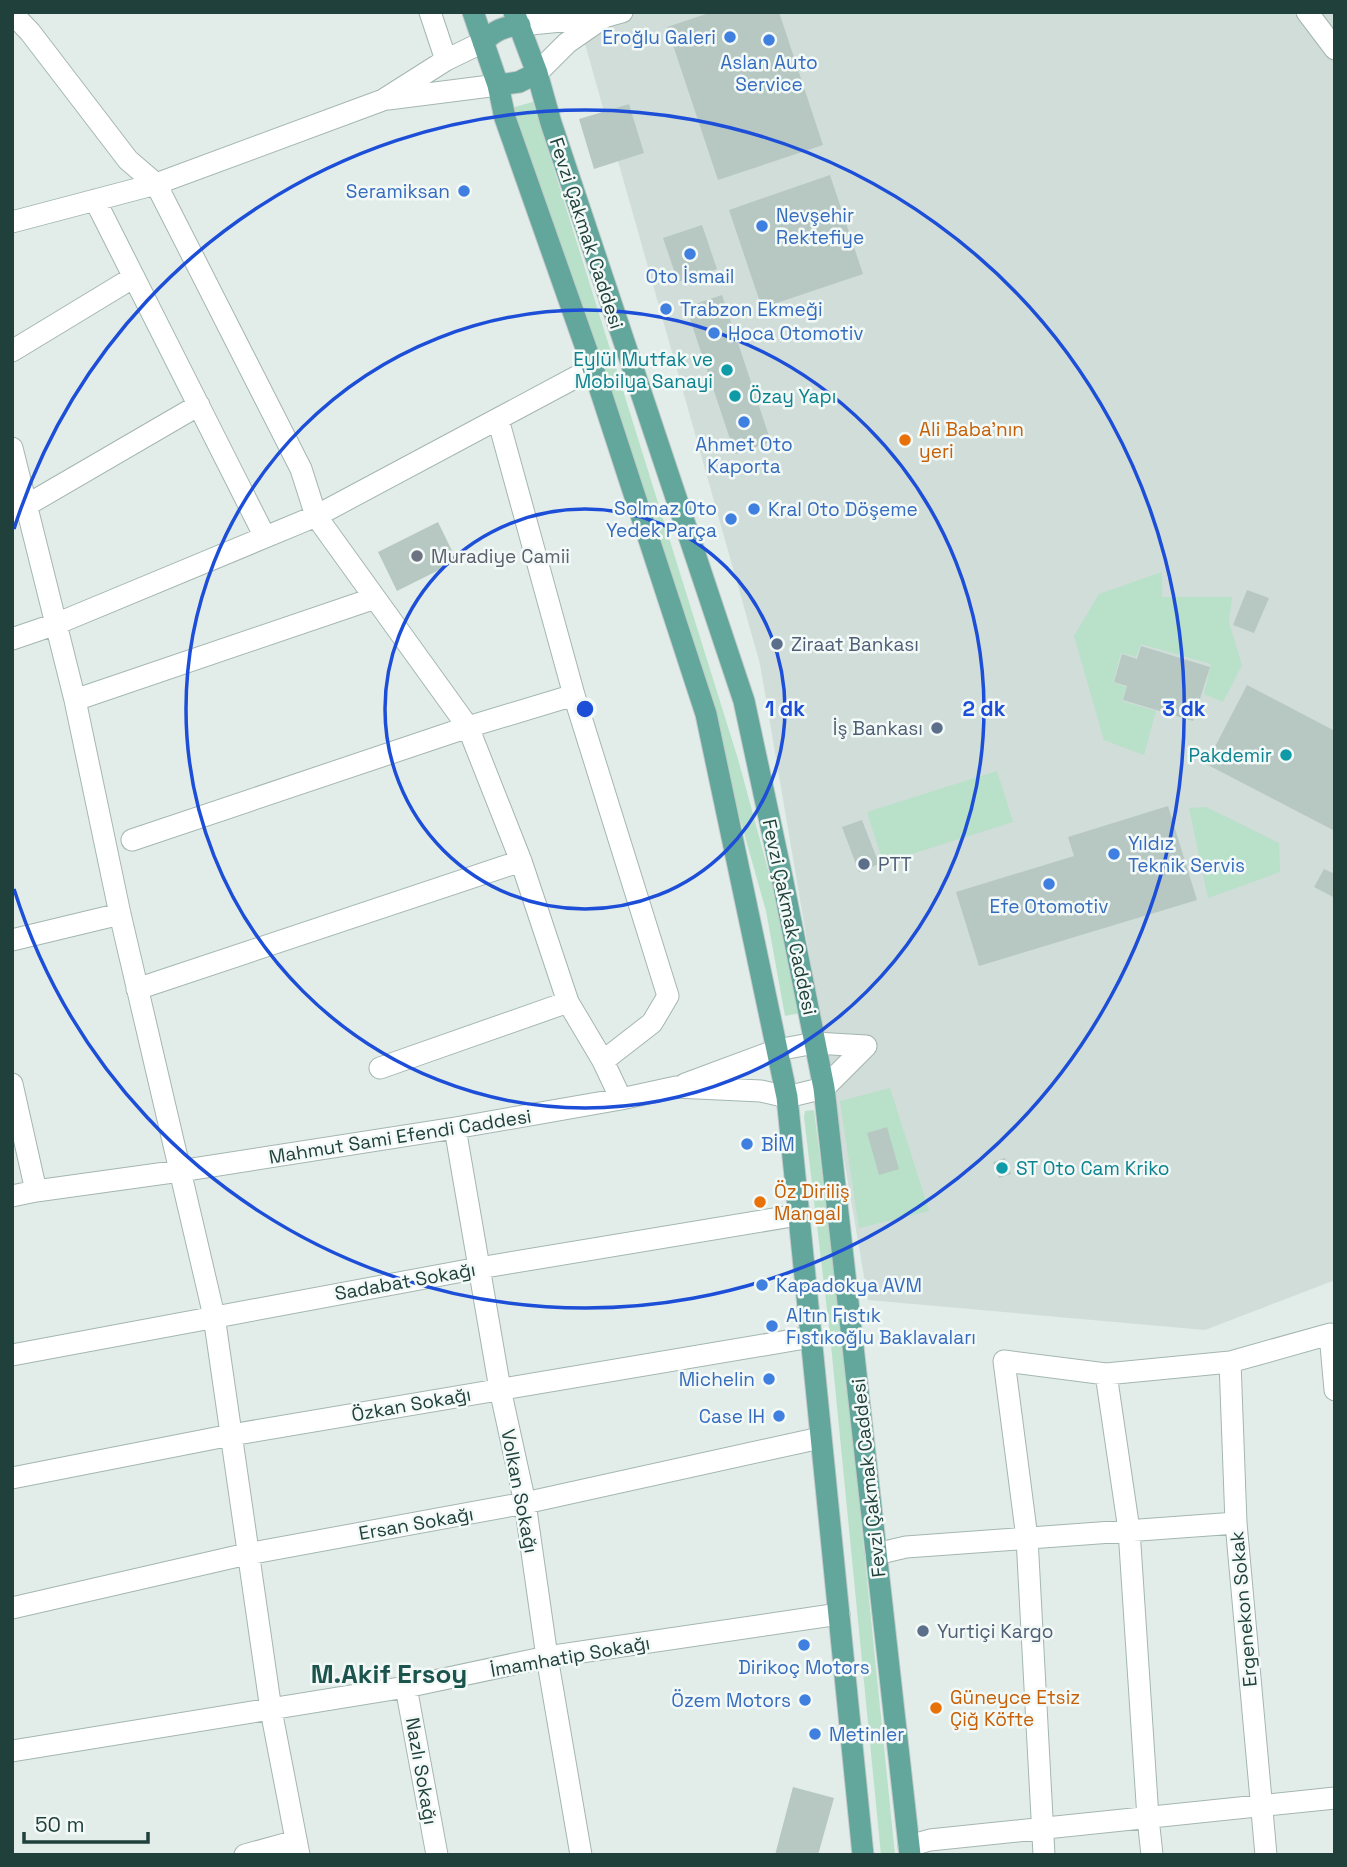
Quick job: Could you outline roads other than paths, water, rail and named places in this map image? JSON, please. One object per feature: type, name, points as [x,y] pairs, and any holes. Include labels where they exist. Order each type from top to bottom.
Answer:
[{"type":"main road","name":"Fevzi Çakmak Caddesi","points":[[473,12],[498,85],[505,118],[593,368],[706,715],[786,1097],[863,1855]]},
{"type":"main road","name":"Fevzi Çakmak Caddesi","points":[[517,19],[744,701],[824,1087],[909,1850]]},
{"type":"main road","points":[[483,42],[517,19]]},
{"type":"main road","points":[[498,85],[519,82],[537,73]]},
{"type":"street","points":[[430,12],[446,60]]},
{"type":"street","points":[[1307,12],[1335,48]]},
{"type":"street","points":[[12,13],[30,32],[128,160],[156,184],[301,469],[316,516],[468,727],[522,861],[568,1002],[604,1060],[621,1099]]},
{"type":"street","points":[[517,19],[613,15]]},
{"type":"street","points":[[537,73],[567,43],[613,15]]},
{"type":"street","points":[[12,222],[156,184],[383,100],[446,60],[483,42]]},
{"type":"street","points":[[383,100],[498,85]]},
{"type":"street","points":[[95,200],[265,537]]},
{"type":"street","points":[[12,351],[134,277]]},
{"type":"street","points":[[12,639],[56,624],[316,516],[593,368]]},
{"type":"street","points":[[20,508],[199,405]]},
{"type":"street","points":[[498,419],[574,695],[668,996],[652,1023],[604,1060]]},
{"type":"street","points":[[12,448],[20,508],[56,624],[75,700],[120,914],[214,1317],[271,1710],[298,1848],[245,1855]]},
{"type":"street","points":[[75,700],[375,598]]},
{"type":"street","points":[[132,840],[468,727],[574,695]]},
{"type":"street","points":[[137,989],[522,861]]},
{"type":"street","points":[[12,940],[120,914]]},
{"type":"street","points":[[380,1068],[568,1002]]},
{"type":"street","points":[[676,1087],[776,1050],[815,1043],[866,1046],[824,1087],[786,1097]]},
{"type":"street","points":[[12,1084],[36,1191]]},
{"type":"street","name":"Mahmut Sami Efendi Caddesi","points":[[12,1196],[454,1128],[676,1087],[761,1091],[786,1097]]},
{"type":"street","name":"Volkan Sokağı","points":[[454,1128],[500,1389],[526,1503],[547,1657],[581,1855]]},
{"type":"street","name":"Sadabat Sokağı","points":[[12,1355],[479,1268],[799,1215]]},
{"type":"street","points":[[1044,1855],[1027,1538],[1004,1361],[1106,1374],[1230,1362],[1330,1334],[1335,1390]]},
{"type":"street","name":"Özkan Sokağı","points":[[12,1478],[231,1435],[811,1337]]},
{"type":"street","name":"Ergenekon Sokak","points":[[1230,1362],[1236,1523],[1266,1855]]},
{"type":"street","points":[[1106,1374],[1129,1531],[1152,1855]]},
{"type":"street","name":"Ersan Sokağı","points":[[12,1608],[247,1554],[526,1503],[820,1438]]},
{"type":"street","points":[[876,1554],[906,1547],[1236,1523]]},
{"type":"street","name":"İmamhatip Sokağı","points":[[12,1751],[406,1687],[547,1657],[839,1614]]},
{"type":"street","name":"Nazlı Sokağı","points":[[406,1687],[437,1855]]},
{"type":"street","points":[[909,1850],[930,1840],[1335,1798]]},
{"type":"place","name":"Eroğlu Galeri","points":[[730,37]]},
{"type":"place","name":"Aslan Auto Service","points":[[769,40]]},
{"type":"place","name":"Seramiksan","points":[[464,191]]},
{"type":"place","name":"Nevşehir Rektefiye","points":[[762,226]]},
{"type":"place","name":"Oto İsmail","points":[[690,254]]},
{"type":"place","name":"Trabzon Ekmeği","points":[[666,309]]},
{"type":"place","name":"Hoca Otomotiv","points":[[714,333]]},
{"type":"place","name":"Eylül Mutfak ve Mobilya Sanayi","points":[[727,370]]},
{"type":"place","name":"Özay Yapı","points":[[735,396]]},
{"type":"place","name":"Ahmet Oto Kaporta","points":[[744,422]]},
{"type":"place","name":"Ali Baba'nın yeri","points":[[905,440]]},
{"type":"place","name":"Kral Oto Döşeme","points":[[754,509]]},
{"type":"place","name":"Solmaz Oto Yedek Parça","points":[[731,519]]},
{"type":"place","name":"Muradiye Camii","points":[[417,556]]},
{"type":"place","name":"Ziraat Bankası","points":[[777,644]]},
{"type":"place","name":"İş Bankası","points":[[937,728]]},
{"type":"place","name":"Pakdemir","points":[[1286,755]]},
{"type":"place","name":"Yıldız Teknik Servis","points":[[1114,854]]},
{"type":"place","name":"PTT","points":[[864,864]]},
{"type":"place","name":"Efe Otomotiv","points":[[1049,884]]},
{"type":"place","name":"BİM","points":[[747,1144]]},
{"type":"place","name":"ST Oto Cam Kriko","points":[[1002,1168]]},
{"type":"place","name":"Öz Diriliş Mangal","points":[[760,1202]]},
{"type":"place","name":"Kapadokya AVM","points":[[762,1285]]},
{"type":"place","name":"Altın Fıstık Fıstıkoğlu Baklavaları","points":[[772,1326]]},
{"type":"place","name":"Michelin","points":[[769,1379]]},
{"type":"place","name":"Case IH","points":[[779,1416]]},
{"type":"place","name":"Yurtiçi Kargo","points":[[923,1631]]},
{"type":"place","name":"Dirikoç Motors","points":[[804,1645]]},
{"type":"place","name":"Özem Motors","points":[[805,1700]]},
{"type":"place","name":"Güneyce Etsiz Çiğ Köfte","points":[[936,1708]]},
{"type":"place","name":"Metinler","points":[[815,1734]]},
{"type":"district","name":"M.Akif Ersoy","points":[[389,1674]]}]
